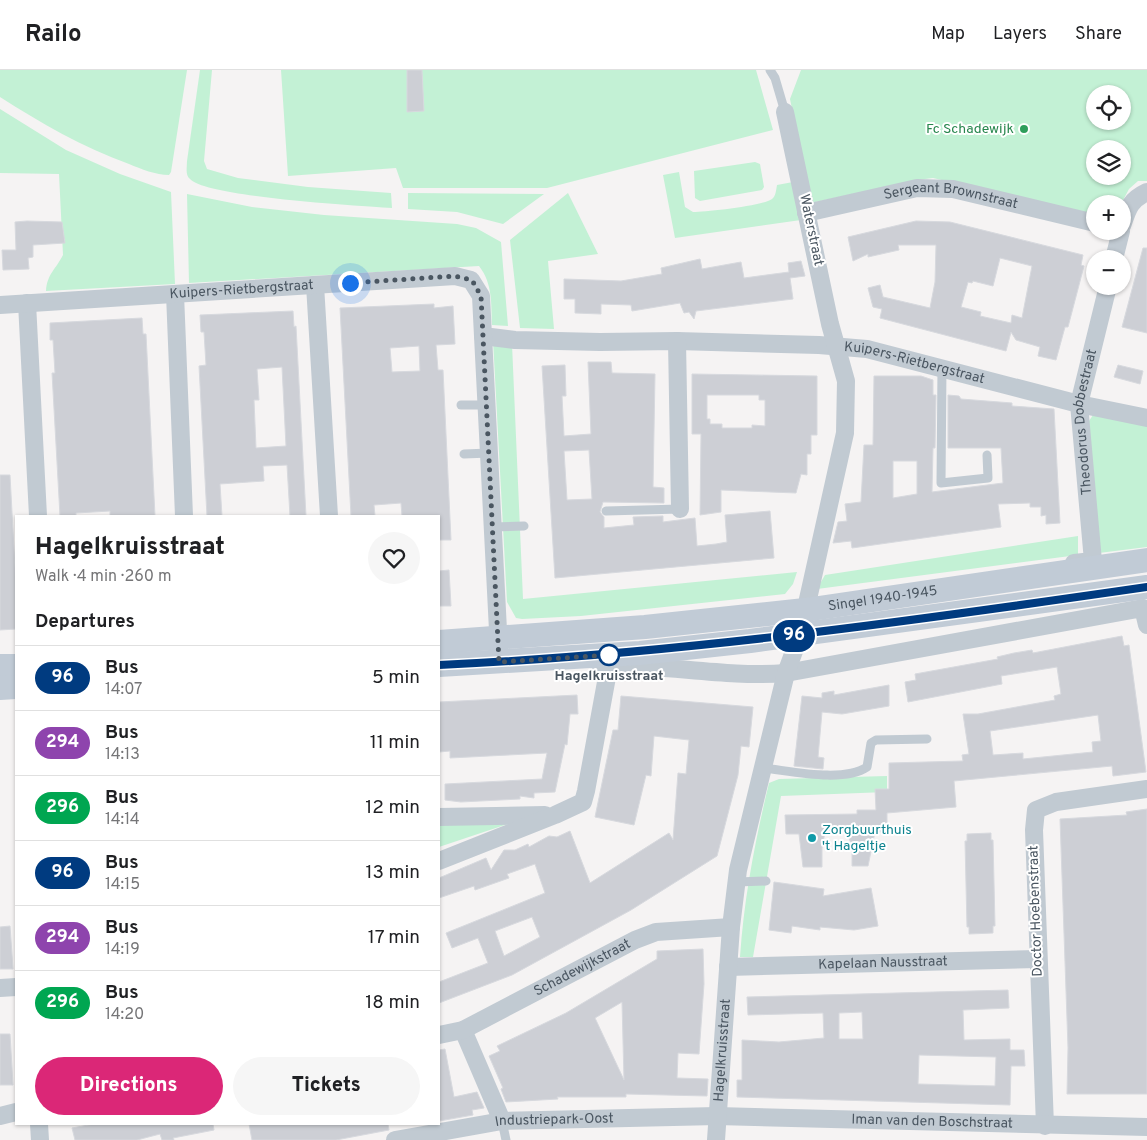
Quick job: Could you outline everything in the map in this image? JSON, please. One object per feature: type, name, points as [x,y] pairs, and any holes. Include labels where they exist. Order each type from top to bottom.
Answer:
[{"type":"main road","name":"Singel 1940-1945","points":[[440,665],[498,643],[645,627],[1147,560]]},
{"type":"main road","name":"Singel 1940-1945","points":[[440,642],[498,643],[640,653],[800,635],[1146,607]]},
{"type":"main road","points":[[0,666],[15,666]]},
{"type":"main road","points":[[0,688],[15,687]]},
{"type":"street","name":"Waterstraat","points":[[785,112],[837,346]]},
{"type":"street","name":"Sergeant Brownstraat","points":[[806,213],[917,188],[953,189],[1086,221]]},
{"type":"street","points":[[1131,204],[1135,198],[1147,192]]},
{"type":"street","name":"Kuipers-Rietbergstraat","points":[[0,305],[455,276],[472,280],[481,296],[483,336],[515,340],[591,342],[677,341],[837,346],[867,349],[1079,404],[1147,418]]},
{"type":"street","points":[[315,285],[329,515]]},
{"type":"street","points":[[175,294],[184,515]]},
{"type":"street","name":"Theodorus Dobbestraat","points":[[1093,560],[1079,404],[1106,295]]},
{"type":"street","points":[[27,303],[38,515]]},
{"type":"street","points":[[483,336],[498,643]]},
{"type":"street","points":[[677,341],[680,509]]},
{"type":"street","name":"Hagelkruisstraat","points":[[716,1140],[731,927],[737,882],[786,673],[800,635],[845,433],[846,381],[837,346]]},
{"type":"street","name":"Singel 1940-1945","points":[[806,604],[1093,560]]},
{"type":"street","name":"Singel 1940-1945","points":[[440,676],[609,666],[752,675],[786,673],[1146,607]]},
{"type":"street","name":"Singel 1940-1945","points":[[440,632],[498,643]]},
{"type":"street","points":[[0,656],[15,655]]},
{"type":"street","points":[[440,860],[555,815],[583,802],[609,666]]},
{"type":"street","points":[[0,698],[15,697]]},
{"type":"street","name":"Doctor Hoebenstraat","points":[[1045,1126],[1037,959],[1034,830],[1036,810],[1056,802],[1147,789]]},
{"type":"street","points":[[440,817],[555,815]]},
{"type":"street","name":"Schadewijkstraat","points":[[440,1035],[463,1030],[635,940],[656,932],[731,927]]},
{"type":"street","name":"Kapelaan Nausstraat","points":[[728,967],[1037,959]]},
{"type":"street","points":[[0,988],[15,987]]},
{"type":"street","points":[[463,1030],[502,1121]]},
{"type":"street","points":[[0,1116],[15,1112]]},
{"type":"street","name":"Iman van den Boschstraat","points":[[717,1116],[1045,1126],[1147,1127]]},
{"type":"street","name":"Industriepark-Oost","points":[[394,1140],[502,1121],[717,1116]]},
{"type":"street","points":[[39,1125],[40,1140]]},
{"type":"lane","points":[[770,70],[775,78],[785,112]]},
{"type":"lane","points":[[942,368],[941,483],[988,478],[987,454]]},
{"type":"lane","points":[[461,405],[486,405]]},
{"type":"lane","points":[[464,454],[489,453]]},
{"type":"lane","points":[[606,511],[680,509]]},
{"type":"lane","points":[[492,527],[524,526]]},
{"type":"lane","points":[[763,768],[831,775],[859,772],[867,767],[870,762],[869,748],[871,743],[876,740],[927,739]]},
{"type":"lane","points":[[737,882],[766,881]]},
{"type":"lane","points":[[502,1121],[506,1140]]},
{"type":"green space","points":[[0,70],[187,70],[171,172],[169,175],[164,175],[144,170],[78,142],[31,116],[0,97]]},
{"type":"green space","points":[[200,70],[212,70],[204,161],[207,169],[238,178],[308,187],[391,193],[392,208],[253,196],[224,191],[202,185],[190,179],[187,173],[187,161]]},
{"type":"green space","points":[[281,70],[756,70],[773,130],[547,188],[403,188],[396,168],[288,176]]},
{"type":"green space","points":[[801,70],[1147,70],[1147,181],[1138,181],[1129,189],[1126,195],[1086,195],[1086,214],[933,178],[811,203],[790,99]]},
{"type":"green space","points":[[0,109],[66,150],[120,174],[171,192],[175,284],[46,291],[50,276],[63,255],[59,174],[0,173]]},
{"type":"green space","points":[[755,162],[760,164],[764,187],[762,190],[700,201],[695,198],[694,171]]},
{"type":"green space","points":[[679,172],[685,207],[693,212],[734,208],[766,202],[772,199],[776,193],[777,185],[793,182],[801,220],[675,238],[663,175]]},
{"type":"green space","points":[[408,193],[544,194],[503,224],[457,212],[408,209]]},
{"type":"green space","points":[[568,193],[598,254],[548,261],[554,329],[520,328],[510,240]]},
{"type":"green space","points":[[187,194],[252,207],[324,215],[457,224],[476,228],[501,242],[508,326],[492,325],[489,287],[484,273],[479,266],[189,283]]},
{"type":"green space","points":[[493,340],[512,344],[523,599],[797,572],[793,584],[785,594],[581,616],[516,618],[507,602]]},
{"type":"green space","points":[[1093,415],[1147,424],[1147,547],[1099,553],[1089,421]]},
{"type":"green space","points":[[1078,536],[1078,555],[817,589],[825,575]]},
{"type":"green space","points":[[887,776],[887,792],[781,796],[753,957],[740,957],[744,913],[751,870],[769,783],[779,779]]},
{"type":"green space","points":[[526,818],[440,847],[440,822]]},
{"type":"building","points":[[407,70],[422,70],[424,111],[407,112]]},
{"type":"building","points":[[916,221],[950,222],[1083,255],[1081,265],[1084,266],[1068,327],[1065,327],[1056,360],[1038,356],[1040,347],[1016,340],[1011,332],[1006,351],[880,318],[882,309],[873,307],[868,288],[880,285],[883,297],[930,308],[935,282],[936,245],[898,245],[899,250],[868,257],[868,254],[853,261],[848,237]],"holes":[[[1000,258],[1032,266],[1022,318],[1012,315],[1011,323],[980,316],[981,312],[961,307],[968,282],[972,283],[973,281],[993,286]]]},
{"type":"building","points":[[15,222],[62,222],[65,243],[33,245],[33,257],[28,258],[29,269],[3,270],[2,250],[16,250]]},
{"type":"building","points":[[1143,248],[1147,248],[1147,333],[1122,327]]},
{"type":"building","points":[[700,259],[702,269],[741,262],[744,278],[789,272],[788,263],[801,261],[805,276],[790,278],[793,299],[696,311],[694,319],[689,312],[684,313],[680,303],[632,311],[631,305],[601,304],[601,314],[575,313],[575,299],[564,299],[564,279],[621,281],[662,274],[661,268]]},
{"type":"building","points":[[434,304],[434,308],[453,306],[455,344],[436,345],[438,370],[443,370],[451,540],[440,540],[440,515],[402,515],[401,503],[374,505],[375,515],[351,515],[340,308]],"holes":[[[419,346],[420,371],[392,372],[390,348]]]},
{"type":"building","points":[[293,311],[294,327],[296,326],[306,515],[290,515],[287,465],[263,466],[264,481],[220,484],[222,515],[207,515],[199,366],[206,365],[204,332],[201,332],[200,315]],"holes":[[[282,367],[286,446],[256,448],[254,400],[259,400],[257,369]]]},
{"type":"building","points":[[142,318],[143,334],[146,334],[155,515],[110,515],[110,511],[60,515],[52,373],[55,373],[53,340],[50,340],[50,323]]},
{"type":"building","points":[[588,362],[611,362],[612,373],[655,374],[653,487],[664,488],[664,503],[603,502],[600,512],[604,517],[604,528],[634,525],[633,517],[663,516],[663,522],[695,518],[697,546],[727,542],[725,515],[770,511],[774,558],[555,578],[542,366],[565,365],[566,396],[562,396],[564,436],[591,434]],"holes":[[[589,450],[592,499],[567,500],[564,451]]]},
{"type":"building","points":[[1118,365],[1143,371],[1140,384],[1114,377]]},
{"type":"building","points":[[692,374],[817,376],[817,435],[811,435],[811,454],[807,454],[807,475],[801,474],[796,493],[721,490],[721,512],[700,515],[701,434],[692,434]],"holes":[[[707,395],[759,395],[759,400],[765,400],[765,426],[752,425],[752,428],[722,428],[722,424],[710,424],[710,419],[707,419]]]},
{"type":"building","points":[[874,376],[921,376],[933,380],[933,395],[936,395],[932,492],[1003,483],[1001,448],[948,448],[948,395],[959,396],[961,399],[1012,403],[1012,406],[1054,409],[1060,523],[1046,524],[1046,515],[1041,516],[1041,507],[1030,507],[1030,503],[998,504],[1001,527],[852,548],[851,541],[833,543],[838,522],[847,521],[845,504],[861,502],[864,445],[873,445]],"holes":[[[893,461],[917,461],[917,494],[893,498]]]},
{"type":"building","points":[[0,475],[10,475],[15,568],[15,629],[0,630]]},
{"type":"building","points":[[449,570],[451,606],[440,606],[440,571]]},
{"type":"building","points":[[1122,636],[1124,646],[1129,645],[1146,772],[1113,776],[1112,766],[954,781],[956,807],[887,813],[887,832],[875,832],[868,866],[852,866],[852,845],[846,832],[825,832],[822,848],[822,867],[803,867],[799,834],[786,834],[785,815],[857,814],[857,810],[876,810],[875,789],[889,789],[889,763],[963,761],[962,755],[969,754],[963,714],[978,714],[1055,700],[1054,696],[1061,694],[1057,667],[1001,676],[1002,684],[908,702],[905,682],[916,680],[915,674],[998,659],[997,657],[1014,653],[1032,650],[1033,653]],"holes":[[[1098,715],[1101,741],[1092,742],[1093,752],[1023,759],[1023,753],[993,755],[990,731]]]},
{"type":"building","points":[[889,685],[889,706],[842,714],[822,712],[818,757],[824,758],[823,769],[794,766],[802,696],[822,698],[822,693],[834,691],[834,695]]},
{"type":"building","points":[[577,695],[578,714],[570,714],[567,745],[565,744],[555,792],[534,793],[534,798],[520,796],[520,799],[461,802],[445,800],[445,784],[542,779],[547,753],[450,758],[450,751],[440,752],[440,702]]},
{"type":"building","points":[[621,696],[753,707],[749,747],[741,746],[738,775],[717,856],[631,910],[512,975],[440,1003],[440,982],[488,963],[478,938],[452,948],[446,933],[545,893],[535,864],[507,874],[509,878],[475,890],[474,886],[440,898],[440,878],[486,858],[491,870],[504,850],[515,850],[528,844],[529,847],[549,836],[557,837],[570,831],[590,883],[669,833],[673,840],[678,773],[686,774],[689,740],[654,736],[651,776],[646,775],[634,825],[595,817],[613,730],[618,730]],"holes":[[[532,917],[540,937],[504,956],[495,931]]]},
{"type":"building","points":[[1147,809],[1147,1094],[1067,1094],[1068,1048],[1060,819],[1127,815],[1126,812]]},
{"type":"building","points":[[991,833],[991,840],[993,840],[995,926],[993,926],[993,933],[969,934],[969,927],[967,927],[965,841],[967,841],[967,834]]},
{"type":"building","points":[[774,882],[824,889],[823,896],[871,888],[878,926],[854,930],[820,927],[820,930],[792,926],[791,933],[769,930]]},
{"type":"building","points":[[10,926],[13,969],[0,969],[0,927]]},
{"type":"building","points":[[703,949],[704,984],[699,1054],[678,1053],[677,1078],[708,1079],[707,1096],[626,1094],[626,1097],[557,1097],[558,1099],[506,1102],[501,1089],[503,1088],[489,1056],[500,1051],[497,1046],[566,1013],[657,959],[657,951]],"holes":[[[622,1002],[624,1080],[595,1018]]]},
{"type":"building","points":[[1008,990],[1009,1008],[963,1010],[964,1040],[1010,1039],[1010,1050],[1024,1050],[1025,1066],[1011,1066],[1010,1105],[737,1097],[737,1080],[742,1080],[742,1040],[779,1042],[824,1038],[823,1013],[748,1015],[747,997]],"holes":[[[862,1012],[863,1039],[839,1039],[839,1013]],[[919,1055],[996,1057],[995,1086],[918,1084]]]},
{"type":"building","points":[[0,1034],[10,1034],[13,1085],[0,1085]]},
{"type":"building","points":[[445,1049],[454,1097],[477,1092],[484,1108],[472,1110],[473,1115],[440,1121],[440,1050]]},
{"type":"building","points":[[88,1125],[213,1125],[214,1130],[173,1138],[174,1140],[162,1140],[160,1134],[137,1140],[75,1140],[72,1128]]},
{"type":"building","points":[[249,1125],[388,1125],[389,1130],[336,1140],[252,1140]]},
{"type":"bus line","name":"96","points":[[440,665],[640,653],[767,639],[1147,587]]},
{"type":"place","name":"Fc Schadewijk","points":[[1024,129]]},
{"type":"place","name":"Hagelkruisstraat","points":[[609,655]]},
{"type":"place","name":"Zorgbuurthuis 't Hageltje","points":[[812,838]]},
{"type":"route","points":[[350,283],[455,276],[472,280],[481,296],[499,662],[609,655]]}]
